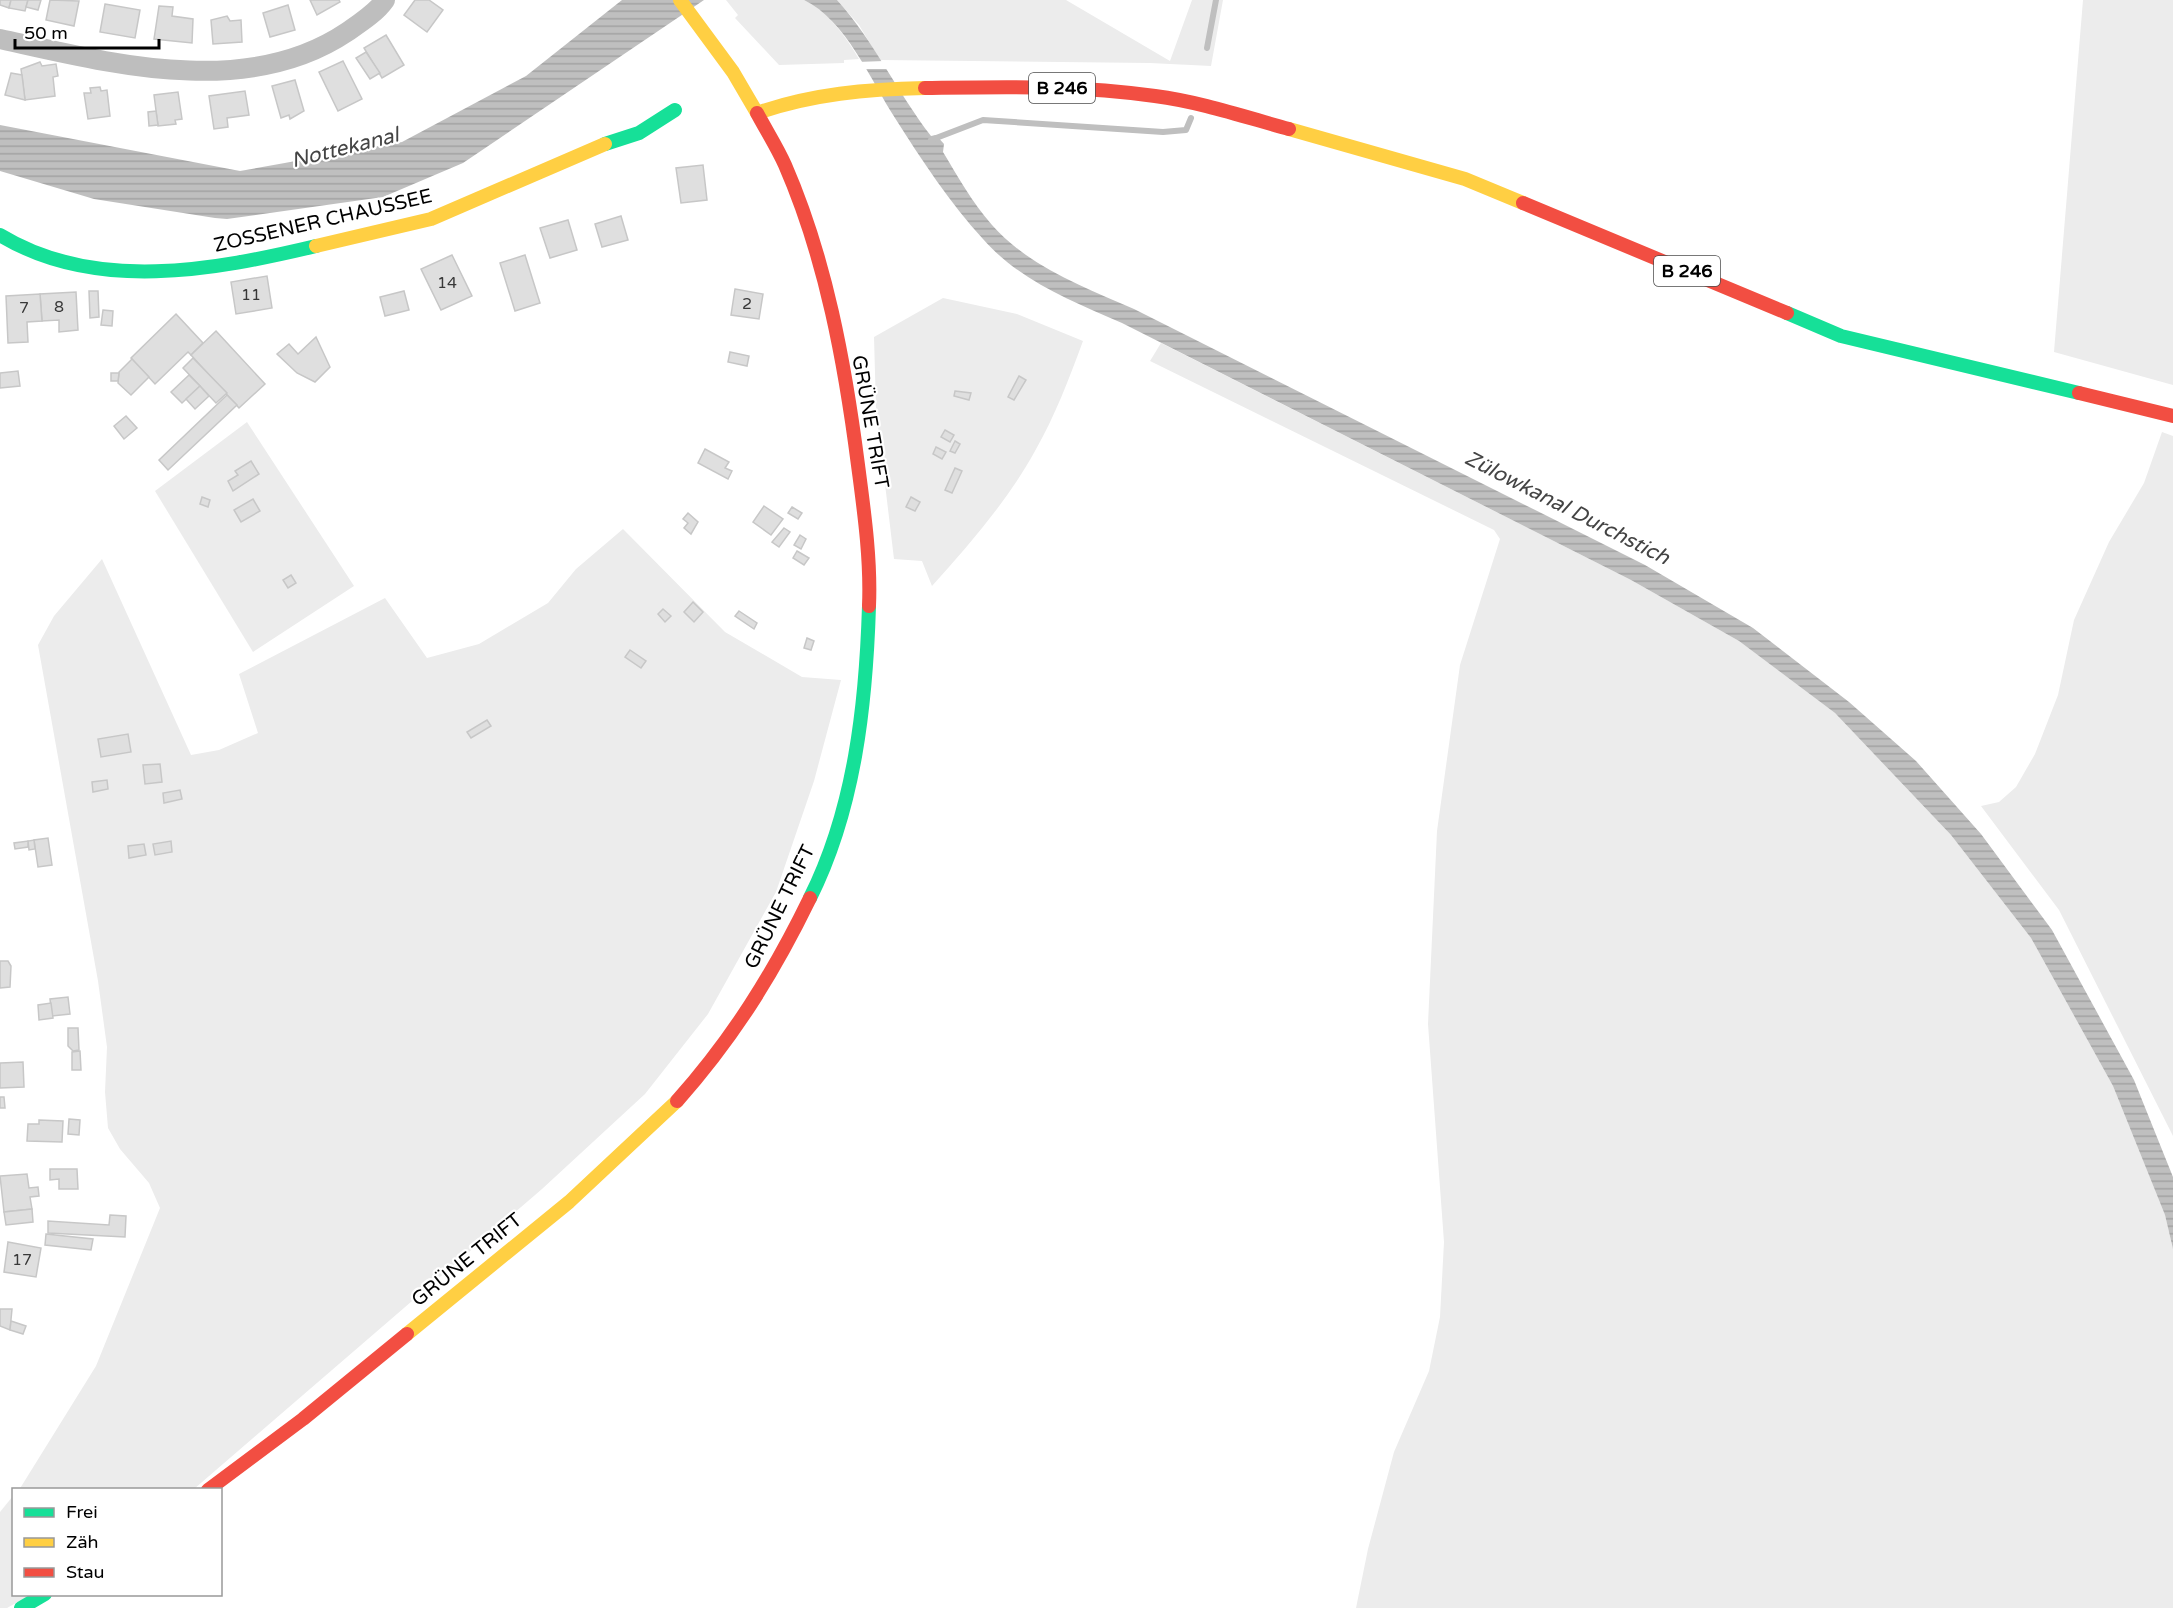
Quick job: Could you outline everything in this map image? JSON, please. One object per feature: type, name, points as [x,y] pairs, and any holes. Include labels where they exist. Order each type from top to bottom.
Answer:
[{"type":"main road","name":"GRÜNE TRIFT","points":[[211,1488],[293,1426],[515,1247],[639,1139],[735,1031],[772,974],[830,852],[854,762],[869,671],[871,615],[866,525],[850,408],[818,264],[784,162],[733,72],[680,0]]},
{"type":"main road","name":"B 246","points":[[757,113],[788,102],[855,90],[1036,86],[1155,96],[1207,106],[1465,179],[1841,336],[2173,416]]},
{"type":"main road","name":"ZOSSENER CHAUSSEE","points":[[0,235],[18,246],[53,258],[102,269],[173,272],[265,258],[430,219],[591,149],[639,133],[675,110]]},
{"type":"main road","points":[[21,1608],[42,1596]]},
{"type":"street","points":[[0,39],[158,68],[198,70],[258,67],[315,51],[361,22],[385,0]]},
{"type":"shaded area","points":[[622,0],[704,0],[463,163],[383,197],[227,219],[94,199],[0,171],[0,125],[240,171],[402,142],[526,76]]},
{"type":"shaded area","points":[[726,0],[804,0],[829,18],[859,59],[844,60],[844,63],[779,65],[735,18],[738,15]]},
{"type":"shaded area","points":[[804,0],[837,0],[863,32],[931,136],[936,135],[944,144],[943,152],[978,207],[992,225],[1023,253],[1058,274],[1134,309],[1645,565],[1753,628],[1849,702],[1916,761],[1981,834],[2052,930],[2134,1080],[2173,1177],[2173,1249],[2165,1215],[2113,1086],[2031,938],[1951,835],[1835,713],[1739,641],[1631,580],[1122,323],[1065,298],[1013,267],[983,239],[948,196],[905,133],[845,36],[819,9]]},
{"type":"shaded area","points":[[837,0],[1066,0],[1170,61],[1192,0],[1223,0],[1211,66],[1150,63],[880,60],[859,25]]},
{"type":"shaded area","points":[[2083,0],[2173,0],[2173,385],[2054,352]]},
{"type":"shaded area","points":[[943,298],[1017,314],[1083,341],[1055,411],[1013,487],[988,521],[932,586],[922,561],[894,559],[876,409],[874,337]]},
{"type":"shaded area","points":[[1161,343],[1631,580],[1739,641],[1835,713],[1951,835],[2031,938],[2113,1086],[2165,1215],[2173,1249],[2173,1608],[1356,1608],[1368,1549],[1394,1452],[1429,1371],[1440,1317],[1444,1242],[1428,1024],[1437,831],[1460,665],[1500,539],[1494,530],[1150,361]]},
{"type":"shaded area","points":[[247,422],[354,586],[253,652],[155,491]]},
{"type":"shaded area","points":[[2162,432],[2173,436],[2173,1136],[2059,910],[1981,806],[1999,802],[2016,787],[2035,754],[2058,695],[2074,620],[2109,542],[2144,483]]},
{"type":"shaded area","points":[[623,529],[725,632],[802,677],[841,680],[814,781],[776,892],[708,1014],[645,1094],[542,1189],[195,1488],[20,1488],[96,1366],[160,1208],[149,1183],[120,1149],[108,1128],[105,1092],[107,1047],[98,981],[38,645],[54,616],[102,559],[191,755],[219,750],[258,733],[239,674],[385,598],[427,658],[479,644],[548,603],[576,569]]},
{"type":"shaded area","points":[[12,1497],[12,1596],[28,1596],[7,1608],[0,1608],[0,1512]]},
{"type":"pier","points":[[884,61],[889,69],[862,69],[857,62]]},
{"type":"building","points":[[0,0],[11,0],[9,8],[0,5]]},
{"type":"building","points":[[11,0],[28,0],[25,11],[9,8]]},
{"type":"building","points":[[28,0],[41,0],[38,10],[26,7]]},
{"type":"building","points":[[50,0],[79,1],[74,26],[46,20]]},
{"type":"building","points":[[310,0],[339,0],[340,2],[317,15]]},
{"type":"building","points":[[415,0],[429,0],[443,10],[427,32],[404,15]]},
{"type":"building","points":[[105,4],[140,10],[135,38],[100,32]]},
{"type":"building","points":[[288,5],[295,30],[270,37],[263,13]]},
{"type":"building","points":[[159,6],[173,7],[172,16],[193,19],[192,43],[154,39]]},
{"type":"building","points":[[227,16],[230,21],[241,20],[242,42],[213,44],[211,20]]},
{"type":"building","points":[[386,35],[404,65],[382,78],[364,48]]},
{"type":"building","points":[[366,52],[380,73],[370,79],[356,58]]},
{"type":"building","points":[[343,61],[362,99],[338,111],[319,72]]},
{"type":"building","points":[[40,62],[42,66],[56,64],[58,76],[53,77],[55,96],[25,100],[21,69]]},
{"type":"building","points":[[11,73],[22,75],[25,100],[5,95]]},
{"type":"building","points":[[295,80],[304,111],[290,119],[289,115],[281,118],[272,86]]},
{"type":"building","points":[[100,87],[101,91],[107,90],[110,116],[88,119],[84,93],[91,93],[90,88]]},
{"type":"building","points":[[245,91],[249,115],[227,118],[228,127],[214,129],[209,96]]},
{"type":"building","points":[[178,92],[182,119],[175,120],[176,124],[158,126],[154,95]]},
{"type":"building","points":[[156,111],[158,125],[149,126],[148,112]]},
{"type":"building","points":[[703,165],[707,200],[681,203],[676,168]]},
{"type":"building","points":[[621,216],[628,240],[602,247],[595,224]]},
{"type":"building","points":[[568,220],[577,250],[550,258],[540,228]]},
{"type":"building","points":[[452,255],[472,296],[441,310],[421,269]]},
{"type":"building","points":[[525,255],[540,303],[515,311],[500,263]]},
{"type":"building","points":[[267,276],[272,308],[236,314],[231,282]]},
{"type":"building","points":[[735,289],[763,294],[759,319],[731,315]]},
{"type":"building","points":[[89,291],[98,291],[99,317],[90,318]]},
{"type":"building","points":[[404,291],[409,310],[385,316],[380,297]]},
{"type":"building","points":[[76,292],[78,330],[59,332],[59,320],[42,321],[40,294]]},
{"type":"building","points":[[40,294],[42,321],[27,322],[28,342],[8,343],[6,296]]},
{"type":"building","points":[[103,310],[113,311],[112,326],[101,325]]},
{"type":"building","points":[[176,314],[203,343],[191,355],[188,352],[155,384],[131,358]]},
{"type":"building","points":[[216,331],[265,384],[239,408],[191,355]]},
{"type":"building","points":[[316,337],[330,367],[315,382],[297,373],[277,354],[289,344],[298,354]]},
{"type":"building","points":[[730,352],[749,356],[747,366],[728,362]]},
{"type":"building","points":[[193,358],[227,393],[216,403],[183,368]]},
{"type":"building","points":[[132,359],[149,377],[131,395],[118,383],[119,372]]},
{"type":"building","points":[[18,371],[20,386],[0,388],[0,373]]},
{"type":"building","points":[[111,373],[119,373],[118,381],[111,381]]},
{"type":"building","points":[[189,375],[200,386],[182,403],[171,392]]},
{"type":"building","points":[[1019,376],[1026,380],[1014,400],[1008,397]]},
{"type":"building","points":[[200,386],[209,396],[195,409],[186,399]]},
{"type":"building","points":[[955,391],[971,393],[969,400],[954,396]]},
{"type":"building","points":[[227,395],[237,405],[168,470],[159,460]]},
{"type":"building","points":[[126,416],[137,428],[124,439],[114,426]]},
{"type":"building","points":[[945,430],[954,435],[950,442],[941,437]]},
{"type":"building","points":[[955,441],[960,444],[955,453],[950,451]]},
{"type":"building","points":[[936,447],[946,452],[942,459],[933,454]]},
{"type":"building","points":[[705,449],[729,462],[725,468],[732,471],[728,479],[698,463]]},
{"type":"building","points":[[251,461],[259,474],[233,491],[228,481],[238,475],[235,471]]},
{"type":"building","points":[[955,468],[962,471],[952,493],[945,490]]},
{"type":"building","points":[[202,497],[210,500],[208,507],[200,504]]},
{"type":"building","points":[[911,497],[920,502],[915,511],[906,507]]},
{"type":"building","points":[[253,499],[260,511],[241,522],[234,510]]},
{"type":"building","points":[[764,506],[783,519],[771,535],[753,522]]},
{"type":"building","points":[[792,507],[802,513],[798,519],[788,513]]},
{"type":"building","points":[[688,513],[698,522],[691,534],[684,528],[688,523],[683,519]]},
{"type":"building","points":[[784,528],[790,532],[779,547],[772,542]]},
{"type":"building","points":[[800,535],[806,539],[801,549],[794,545]]},
{"type":"building","points":[[797,551],[809,558],[804,565],[793,558]]},
{"type":"building","points":[[291,575],[296,583],[288,588],[283,580]]},
{"type":"building","points":[[693,602],[703,612],[694,622],[684,612]]},
{"type":"building","points":[[663,609],[671,616],[665,622],[658,614]]},
{"type":"building","points":[[739,611],[757,623],[754,629],[735,616]]},
{"type":"building","points":[[807,638],[814,641],[811,650],[804,648]]},
{"type":"building","points":[[630,650],[646,661],[641,668],[625,657]]},
{"type":"building","points":[[487,720],[491,726],[471,738],[467,732]]},
{"type":"building","points":[[128,734],[131,752],[101,757],[98,739]]},
{"type":"building","points":[[160,764],[162,782],[145,784],[143,765]]},
{"type":"building","points":[[107,780],[108,789],[93,792],[92,782]]},
{"type":"building","points":[[180,790],[182,799],[164,803],[163,793]]},
{"type":"building","points":[[48,838],[52,865],[38,867],[34,840]]},
{"type":"building","points":[[34,840],[35,849],[29,850],[28,841]]},
{"type":"building","points":[[28,841],[28,847],[15,849],[14,843]]},
{"type":"building","points":[[171,841],[172,852],[155,855],[153,844]]},
{"type":"building","points":[[144,844],[146,855],[129,858],[128,846]]},
{"type":"building","points":[[0,961],[8,961],[11,966],[10,987],[0,988]]},
{"type":"building","points":[[68,997],[70,1014],[52,1016],[50,999]]},
{"type":"building","points":[[51,1003],[53,1018],[39,1020],[38,1005]]},
{"type":"building","points":[[68,1028],[78,1028],[79,1050],[73,1051],[68,1046]]},
{"type":"building","points":[[80,1051],[81,1070],[72,1070],[72,1052]]},
{"type":"building","points":[[23,1062],[24,1087],[0,1088],[0,1063]]},
{"type":"building","points":[[0,1097],[4,1097],[5,1108],[0,1108]]},
{"type":"building","points":[[69,1119],[80,1120],[79,1135],[68,1134]]},
{"type":"building","points":[[39,1120],[63,1121],[62,1142],[27,1141],[28,1124],[39,1124]]},
{"type":"building","points":[[50,1169],[77,1169],[78,1189],[59,1189],[59,1179],[50,1180]]},
{"type":"building","points":[[27,1174],[29,1188],[38,1187],[39,1196],[30,1197],[32,1209],[4,1212],[0,1176]]},
{"type":"building","points":[[32,1209],[33,1222],[6,1225],[4,1212]]},
{"type":"building","points":[[110,1215],[126,1216],[125,1237],[48,1233],[48,1221],[109,1225]]},
{"type":"building","points":[[46,1234],[93,1239],[91,1250],[45,1245]]},
{"type":"building","points":[[8,1242],[41,1248],[36,1277],[4,1272]]},
{"type":"building","points":[[0,1309],[12,1309],[10,1330],[0,1326]]},
{"type":"building","points":[[11,1321],[26,1326],[23,1334],[10,1330]]},
{"type":"waterway","points":[[1207,48],[1216,0]]},
{"type":"waterway","points":[[931,140],[983,120],[1163,132],[1186,130],[1191,118]]},
{"type":"traffic: fast","points":[[605,144],[639,133],[675,110]]},
{"type":"traffic: fast","points":[[0,235],[37,253],[75,265],[115,270],[156,271],[197,268],[237,263],[316,246]]},
{"type":"traffic: fast","points":[[1787,313],[1841,336],[2079,393]]},
{"type":"traffic: fast","points":[[810,898],[838,828],[848,792],[861,718],[869,606]]},
{"type":"traffic: fast","points":[[21,1608],[42,1596]]},
{"type":"traffic: slow","points":[[680,0],[733,72],[757,113],[819,97],[925,88]]},
{"type":"traffic: slow","points":[[1289,129],[1465,179],[1523,203]]},
{"type":"traffic: slow","points":[[316,246],[431,219],[605,144]]},
{"type":"traffic: slow","points":[[407,1334],[569,1202],[677,1101]]},
{"type":"traffic: jam","points":[[925,88],[1040,88],[1126,92],[1189,102],[1289,129]]},
{"type":"traffic: jam","points":[[757,113],[782,158],[799,201],[812,237],[832,312],[847,389],[863,500],[868,553],[869,606]]},
{"type":"traffic: jam","points":[[1523,203],[1787,313]]},
{"type":"traffic: jam","points":[[2079,393],[2173,416]]},
{"type":"traffic: jam","points":[[677,1101],[716,1053],[751,1004],[810,898]]},
{"type":"traffic: jam","points":[[211,1488],[303,1419],[407,1334]]},
{"type":"water label","name":"Nottekanal","points":[[345,148]]},
{"type":"water label","name":"Zülowkanal Durchstich","points":[[1567,508]]}]
